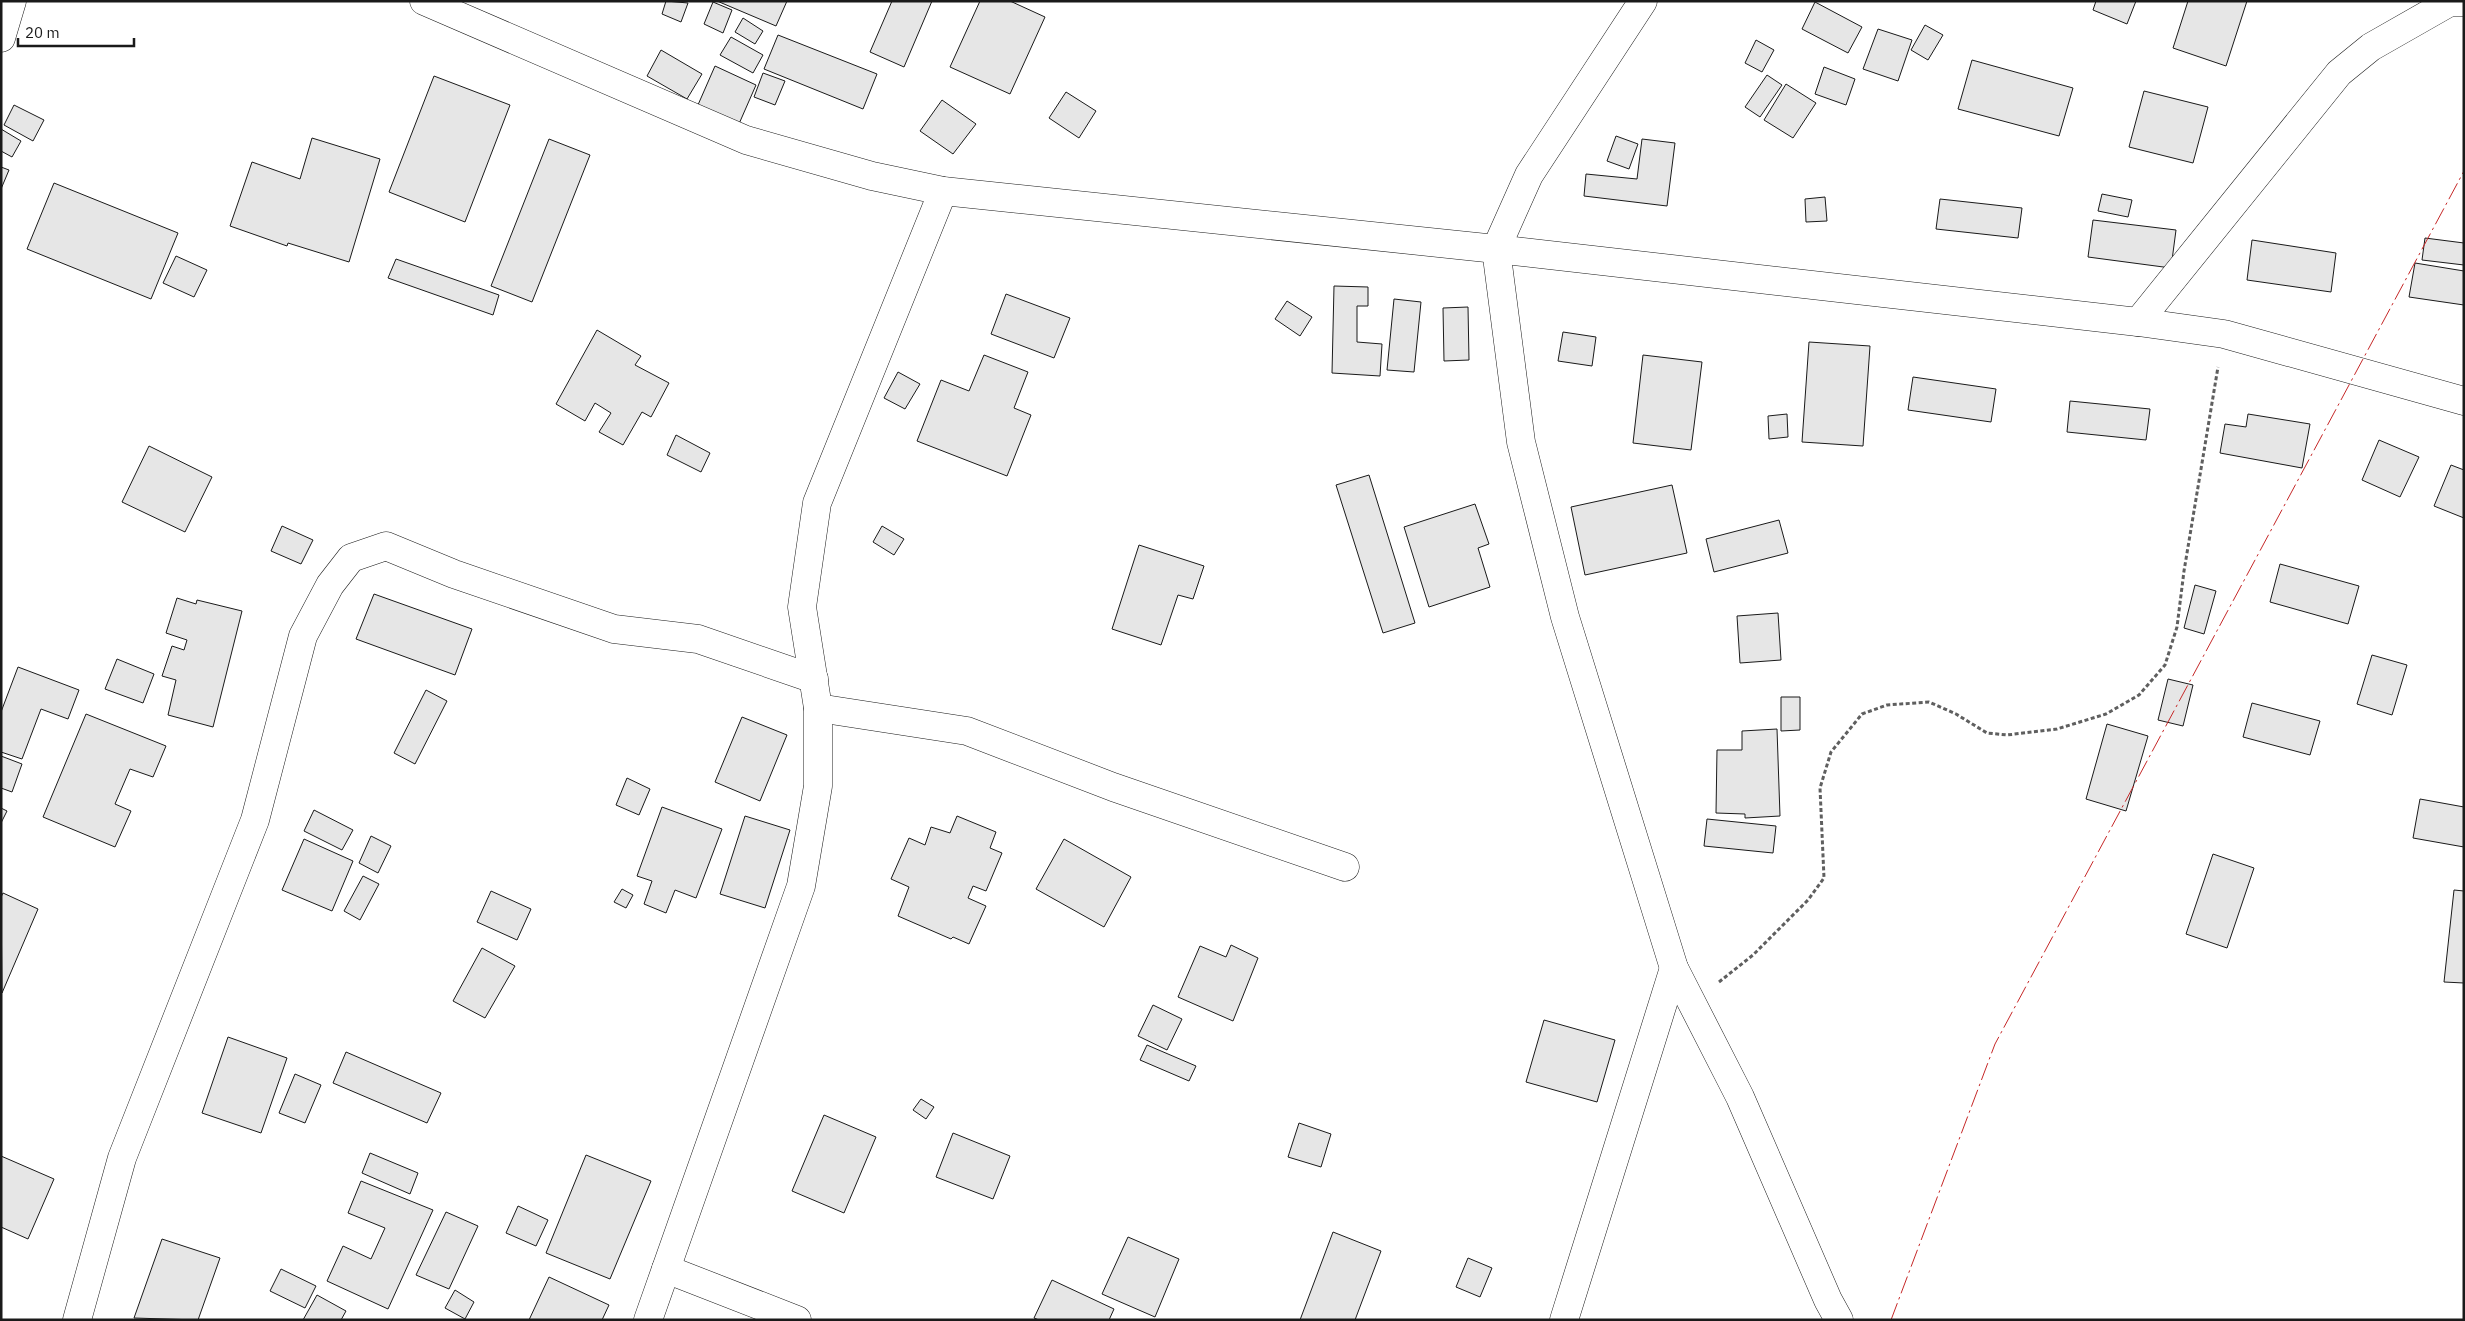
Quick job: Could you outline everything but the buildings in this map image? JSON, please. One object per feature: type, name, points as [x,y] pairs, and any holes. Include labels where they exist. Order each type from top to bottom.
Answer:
[{"type":"street","points":[[1,38],[12,1]]},
{"type":"street","points":[[424,1],[746,140],[872,176],[943,192],[1496,249],[2138,322],[2224,334],[2464,401]]},
{"type":"street","points":[[1643,1],[1529,175],[1496,249],[1521,442],[1566,617],[1674,968],[1740,1097],[1828,1300],[1839,1320]]},
{"type":"street","points":[[2138,322],[2339,74],[2371,47],[2450,1],[2464,2]]},
{"type":"street","points":[[648,1320],[801,886],[818,786],[818,708],[802,607],[816,504],[943,192]]},
{"type":"street","points":[[77,1320],[122,1158],[255,820],[303,636],[330,585],[351,558],[386,546],[454,574],[614,629],[698,639],[814,679]]},
{"type":"street","points":[[818,708],[967,731],[1113,787],[1345,868]]},
{"type":"street","points":[[1564,1320],[1674,968]]},
{"type":"street","points":[[666,1269],[798,1320]]},
{"type":"path","points":[[1692,1004],[1752,955],[1808,900],[1824,878],[1820,788],[1831,752],[1862,714],[1887,705],[1929,702],[1956,714],[1986,734],[2007,735],[2057,729],[2106,714],[2139,695],[2165,664],[2177,627],[2186,561],[2224,334]]},
{"type":"power","points":[[1891,1320],[1995,1044],[2464,171]]}]
